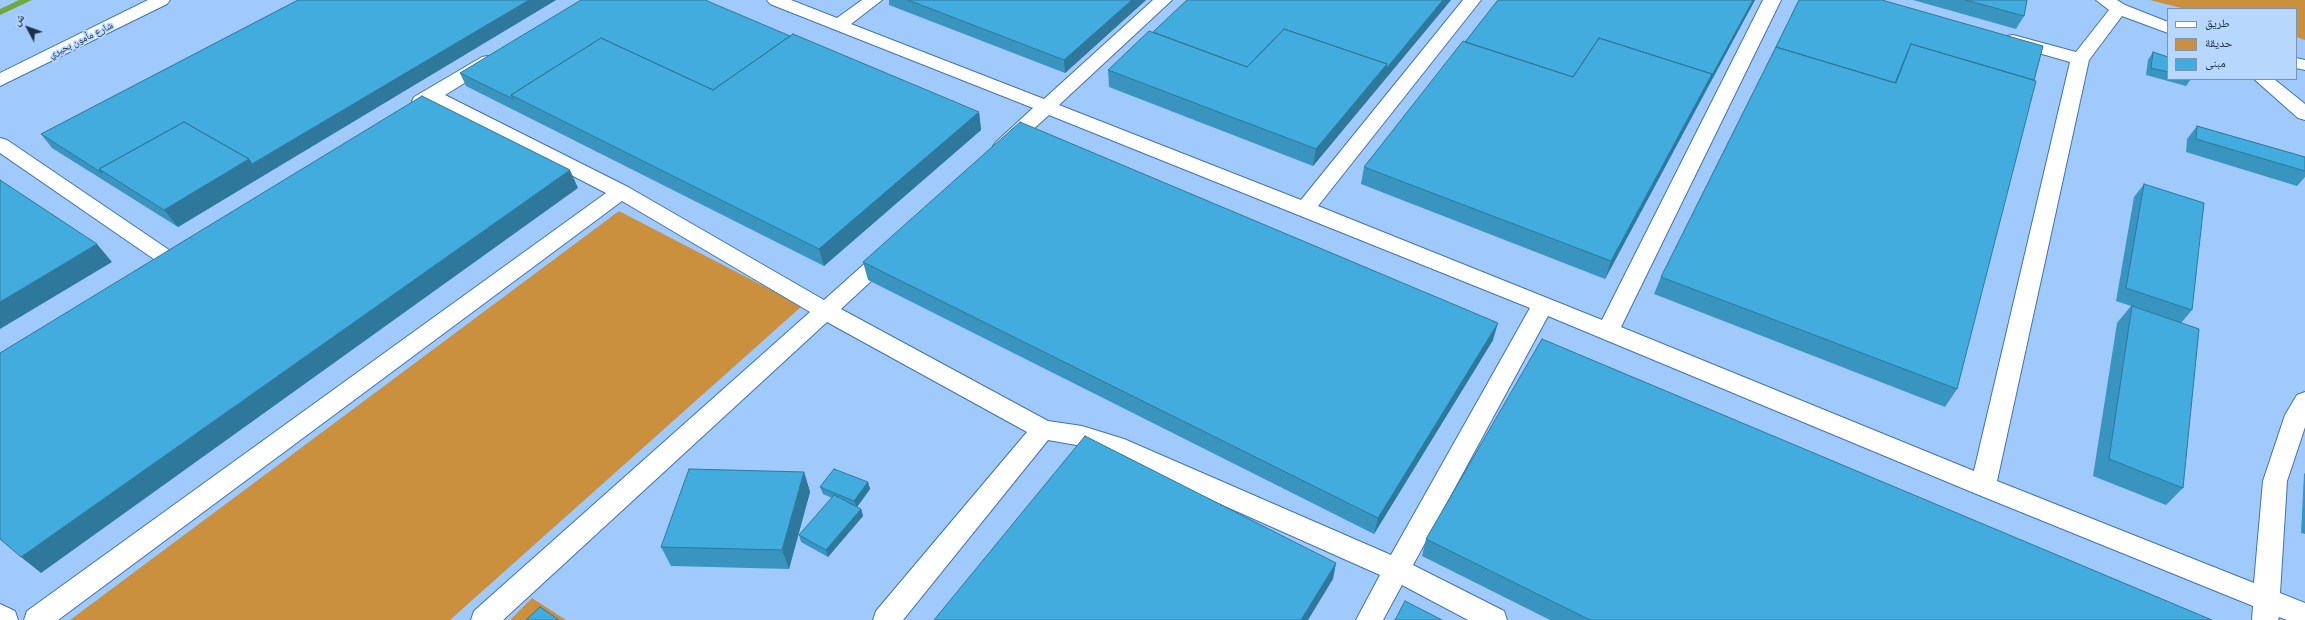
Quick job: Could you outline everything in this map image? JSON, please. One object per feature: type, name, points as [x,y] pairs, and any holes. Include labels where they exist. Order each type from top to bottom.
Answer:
[{"type":"street","name":"شارع مأمون بحيري","points":[[0,80],[161,0]]},
{"type":"street","points":[[776,0],[1305,209],[1608,331],[1983,486],[2265,609],[2305,615]]},
{"type":"street","points":[[838,25],[873,0]]},
{"type":"street","points":[[988,160],[1163,0]]},
{"type":"street","points":[[1305,209],[1472,0]]},
{"type":"street","points":[[1608,331],[1772,0]]},
{"type":"street","points":[[1983,486],[2080,59],[2112,5],[2167,28]]},
{"type":"street","points":[[1998,36],[2080,59]]},
{"type":"street","points":[[404,112],[506,50]]},
{"type":"street","points":[[2264,80],[2305,114]]},
{"type":"street","points":[[432,95],[621,192],[826,311],[1043,430],[1082,436],[1115,446],[1397,570],[1494,620]]},
{"type":"street","points":[[0,144],[174,254],[148,271]]},
{"type":"street","points":[[37,620],[621,192]]},
{"type":"street","points":[[484,620],[826,311],[901,241]]},
{"type":"street","points":[[1369,620],[1543,305]]},
{"type":"street","points":[[2265,609],[2275,481],[2297,415],[2305,401]]},
{"type":"street","points":[[886,620],[1043,430]]},
{"type":"street","points":[[0,616],[5,620]]},
{"type":"green space","points":[[2150,0],[2305,0],[2305,40],[2297,37],[2297,8],[2181,8]]},
{"type":"green space","points":[[619,211],[802,306],[450,620],[70,620]]},
{"type":"green space","points":[[532,598],[566,620],[510,620]]},
{"type":"building","points":[[298,0],[529,0],[252,164],[249,159],[184,122],[99,169],[102,173],[41,134]]},
{"type":"building","points":[[581,0],[705,0],[790,36],[713,90],[601,38],[511,95],[513,99],[460,73]]},
{"type":"building","points":[[908,0],[1132,0],[1064,60]]},
{"type":"building","points":[[1187,0],[1443,0],[1386,69],[1387,64],[1284,29],[1247,67],[1153,32]]},
{"type":"building","points":[[1498,0],[1753,0],[1710,79],[1712,74],[1599,38],[1573,77],[1465,42]]},
{"type":"building","points":[[1799,0],[1882,0],[2043,46],[2034,80],[1911,44],[1895,83],[1776,47]]},
{"type":"building","points":[[1966,0],[2027,0],[2024,16]]},
{"type":"building","points":[[1284,29],[1387,64],[1316,149],[1108,70],[1149,31],[1247,67]]},
{"type":"building","points":[[793,34],[979,112],[819,249],[511,95],[601,38],[713,90]]},
{"type":"building","points":[[1599,38],[1712,74],[1611,261],[1364,167],[1463,41],[1573,77]]},
{"type":"building","points":[[1911,44],[2036,81],[1957,389],[1661,277],[1776,47],[1896,83]]},
{"type":"building","points":[[2153,52],[2167,57],[2167,72],[2151,68]]},
{"type":"building","points":[[422,96],[570,170],[21,557],[0,539],[0,353]]},
{"type":"building","points":[[184,122],[249,159],[164,210],[99,169]]},
{"type":"building","points":[[1020,122],[1498,323],[1378,518],[863,262]]},
{"type":"building","points":[[2197,126],[2305,157],[2305,171],[2196,139]]},
{"type":"building","points":[[0,180],[97,244],[0,302]]},
{"type":"building","points":[[2144,184],[2204,203],[2192,310],[2126,288]]},
{"type":"building","points":[[2132,306],[2199,329],[2183,488],[2109,459]]},
{"type":"building","points":[[1542,339],[2212,620],[1590,620],[1426,539]]},
{"type":"building","points":[[1085,436],[1336,563],[1301,620],[934,620]]},
{"type":"building","points":[[689,469],[804,472],[782,550],[661,547]]},
{"type":"building","points":[[834,469],[868,482],[854,501],[820,487]]},
{"type":"building","points":[[834,495],[861,509],[826,550],[799,535]]},
{"type":"building","points":[[1405,601],[1442,620],[1395,620]]},
{"type":"building","points":[[540,607],[559,620],[526,620]]},
{"type":"waterway","points":[[0,12],[27,0]]}]
